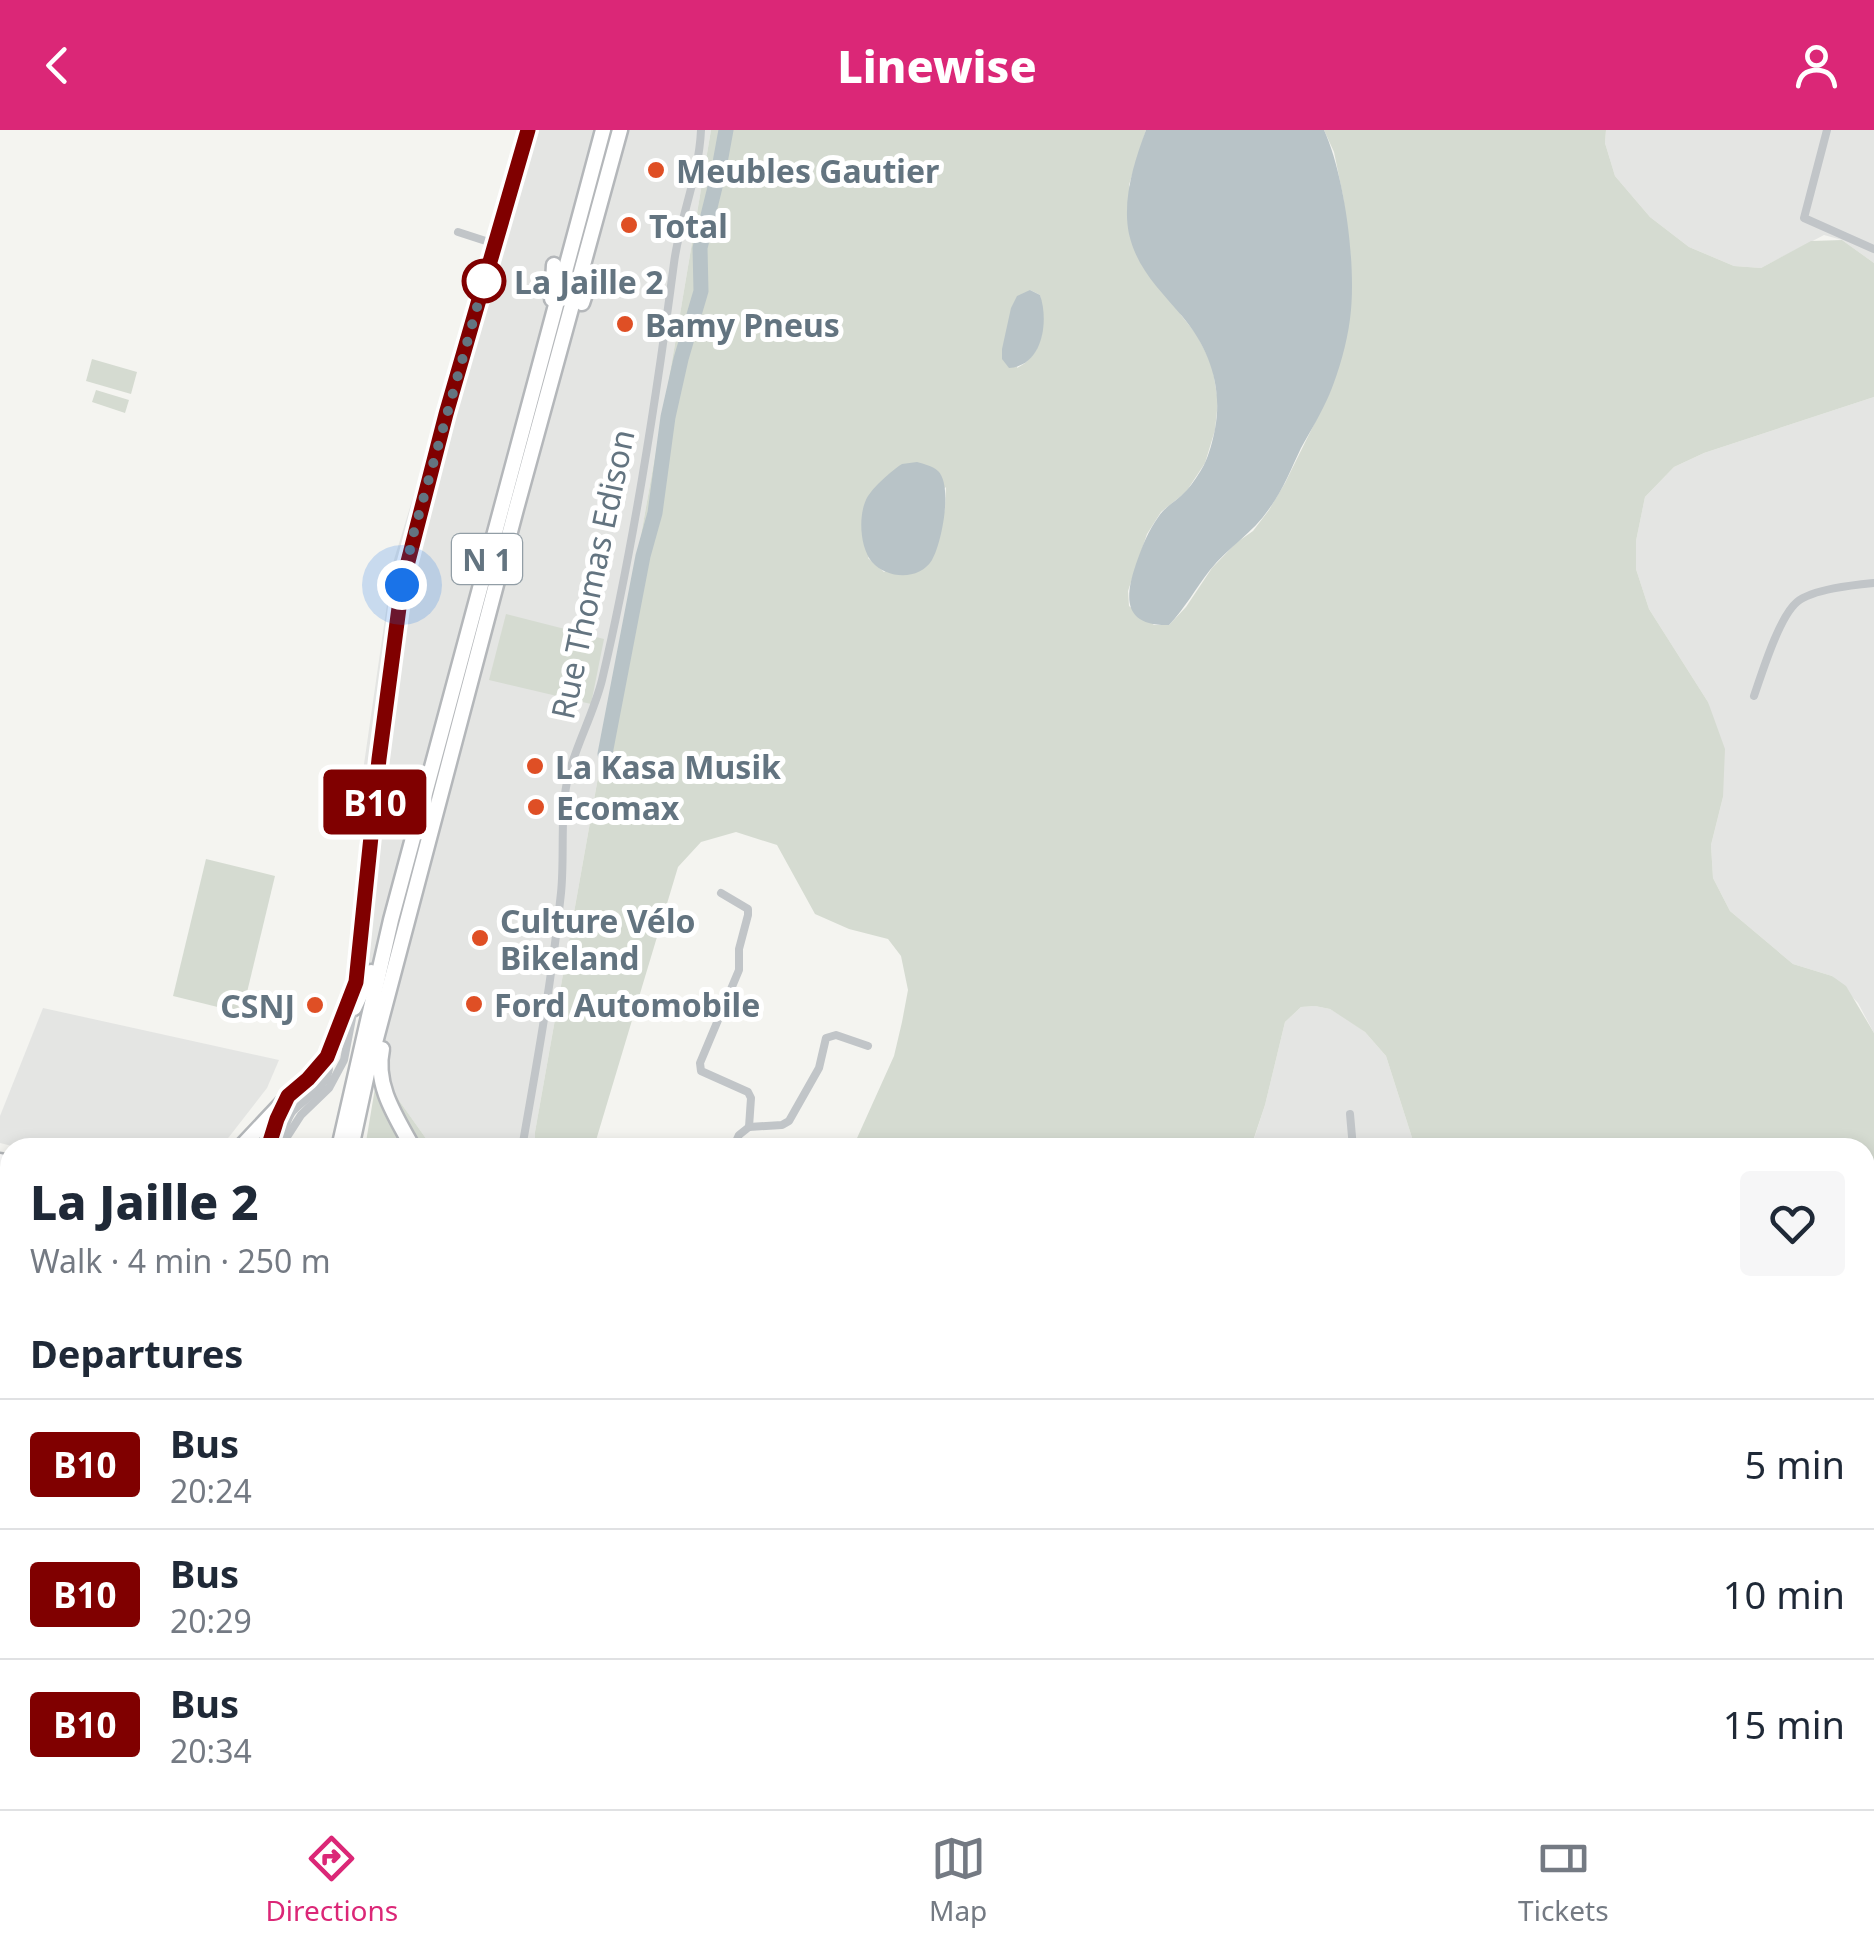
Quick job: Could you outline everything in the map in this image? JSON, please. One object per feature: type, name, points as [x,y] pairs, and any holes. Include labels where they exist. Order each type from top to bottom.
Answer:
[{"type":"highway","points":[[569,211],[577,202],[602,130]]},
{"type":"highway","name":"N 1","points":[[340,1138],[391,920],[602,130]]},
{"type":"highway","points":[[614,204],[612,192],[622,130]]},
{"type":"highway","name":"N 1","points":[[353,1138],[406,926],[622,130]]},
{"type":"highway","points":[[547,341],[554,265]]},
{"type":"highway","points":[[546,402],[565,360],[584,294],[596,279]]},
{"type":"highway","points":[[354,1008],[391,920]]},
{"type":"highway","points":[[406,926],[379,1064],[380,1078],[408,1138]]},
{"type":"highway","points":[[249,1138],[288,1096]]},
{"type":"street","points":[[287,1138],[337,1077],[344,1060],[354,1008],[379,759],[402,585],[528,130]]},
{"type":"street","name":"Rue Thomas Edison","points":[[524,1138],[558,921],[565,795],[602,682],[680,226],[699,163],[701,130]]},
{"type":"street","points":[[1827,130],[1804,218],[1874,249]]},
{"type":"street","points":[[458,232],[495,244]]},
{"type":"street","points":[[1754,696],[1768,654],[1797,602],[1850,585],[1874,583]]},
{"type":"street","points":[[722,893],[744,905],[748,915],[739,949],[739,970],[700,1062],[701,1071],[748,1092],[748,1127],[738,1138]]},
{"type":"street","points":[[283,1138],[291,1114],[328,1076],[330,1052],[356,982]]},
{"type":"street","points":[[271,1138],[288,1096],[330,1052],[354,1008]]},
{"type":"street","points":[[748,1127],[789,1121],[819,1068],[826,1038],[836,1035],[868,1046]]},
{"type":"street","points":[[308,1079],[308,1098]]},
{"type":"street","points":[[1350,1114],[1352,1138]]},
{"type":"shaded area","points":[[522,130],[711,130],[535,1138],[426,1138],[379,1064],[346,985],[353,949],[364,764],[393,563]]},
{"type":"shaded area","points":[[609,130],[614,130],[352,1101],[368,1031]]},
{"type":"shaded area","points":[[711,130],[1146,130],[1129,185],[1181,315],[1197,335],[1212,365],[1218,401],[1215,430],[1205,463],[1186,492],[1161,512],[1147,534],[1128,591],[1129,606],[1154,625],[1169,625],[1212,568],[1253,531],[1269,510],[1330,392],[1351,260],[1334,152],[1324,130],[1606,130],[1605,143],[1615,176],[1650,217],[1689,247],[1734,266],[1761,268],[1811,241],[1842,240],[1874,263],[1874,397],[1704,453],[1674,467],[1645,497],[1636,541],[1636,569],[1649,609],[1708,702],[1725,749],[1723,797],[1711,845],[1713,878],[1730,911],[1793,964],[1832,976],[1846,986],[1874,1033],[1874,1138],[1412,1138],[1386,1056],[1365,1032],[1330,1009],[1315,1006],[1301,1007],[1285,1022],[1254,1138],[857,1138],[894,1056],[908,990],[901,956],[888,939],[849,929],[815,914],[777,845],[736,832],[701,842],[678,867],[597,1138],[535,1138]],"holes":[[[1030,290],[1040,295],[1041,337],[1033,355],[1017,368]],[[946,487],[938,539],[884,572],[868,558]]]},
{"type":"shaded area","points":[[1146,130],[1324,130],[1343,197],[1352,274],[1349,328],[1336,376],[1283,487],[1263,518],[1217,562],[1169,625],[1143,621],[1136,615],[1129,599],[1132,577],[1155,522],[1187,490],[1204,465],[1215,429],[1217,398],[1212,369],[1200,341],[1143,268],[1129,234],[1128,195]]},
{"type":"shaded area","points":[[1606,130],[1874,130],[1874,263],[1842,240],[1824,235],[1761,268],[1734,266],[1689,247],[1650,217],[1615,176],[1605,143]]},
{"type":"shaded area","points":[[1030,290],[1040,295],[1043,306],[1041,341],[1029,359],[1009,368],[1002,359],[1002,349],[1011,308],[1017,296]]},
{"type":"shaded area","points":[[92,359],[137,372],[131,394],[86,381]]},
{"type":"shaded area","points":[[96,390],[129,400],[125,413],[92,402]]},
{"type":"shaded area","points":[[1874,397],[1874,1033],[1858,1003],[1832,976],[1793,964],[1730,911],[1713,878],[1711,845],[1723,797],[1708,702],[1649,609],[1636,569],[1636,541],[1645,497],[1674,467],[1704,453]]},
{"type":"shaded area","points":[[917,462],[934,468],[942,478],[942,528],[936,552],[926,567],[911,574],[894,574],[878,568],[868,555],[862,538],[863,511],[868,496],[884,478],[902,464]]},
{"type":"shaded area","points":[[506,614],[604,639],[591,704],[489,680]]},
{"type":"shaded area","points":[[206,859],[275,876],[242,1013],[173,996]]},
{"type":"shaded area","points":[[1301,1007],[1330,1009],[1365,1032],[1386,1056],[1412,1138],[1254,1138],[1285,1022]]},
{"type":"shaded area","points":[[43,1008],[279,1060],[267,1088],[228,1138],[0,1138],[0,1116]]},
{"type":"shaded area","points":[[379,1064],[426,1138],[367,1138]]},
{"type":"waterway","points":[[605,754],[643,556],[655,513],[668,417],[701,291],[700,248],[726,130]]},
{"type":"bus line","name":"B10","points":[[271,1138],[288,1096],[308,1079],[332,1048],[356,982],[402,585],[446,414],[528,130]]},
{"type":"place","name":"Meubles Gautier","points":[[656,170]]},
{"type":"place","name":"Total","points":[[629,225]]},
{"type":"place","name":"La Jaille 2","points":[[484,281]]},
{"type":"place","name":"Bamy Pneus","points":[[625,324]]},
{"type":"place","name":"La Kasa Musik","points":[[535,766]]},
{"type":"place","name":"Ecomax","points":[[536,807]]},
{"type":"place","name":"Culture Vélo Bikeland","points":[[480,938]]},
{"type":"place","name":"Ford Automobile","points":[[474,1004]]},
{"type":"place","name":"CSNJ","points":[[315,1005]]},
{"type":"route","points":[[402,585],[486,275],[484,281]]}]
